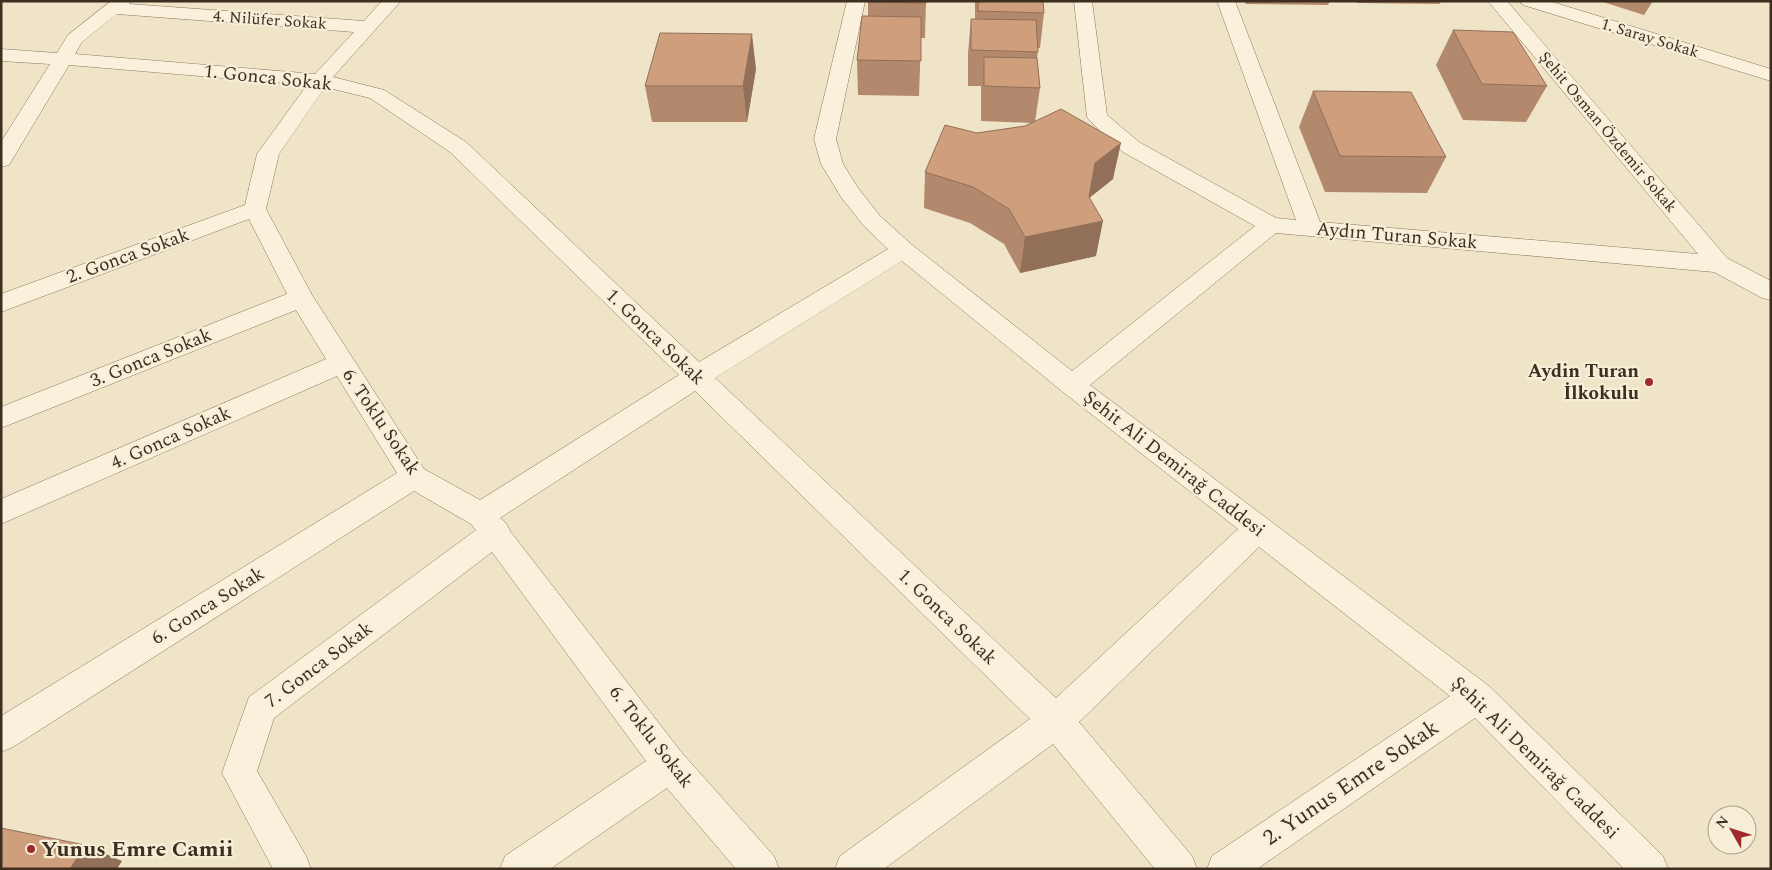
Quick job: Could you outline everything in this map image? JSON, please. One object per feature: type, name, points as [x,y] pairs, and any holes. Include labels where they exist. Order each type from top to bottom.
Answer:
[{"type":"street","points":[[250,19],[271,1]]},
{"type":"street","points":[[255,209],[268,154],[320,80],[392,1]]},
{"type":"street","name":"Şehit Ali Demirağ Caddesi","points":[[856,1],[825,139],[832,164],[849,192],[872,221],[902,250],[1072,385],[1477,698],[1650,869]]},
{"type":"street","points":[[1072,385],[1271,225],[1131,147],[1097,116],[1083,1]]},
{"type":"street","points":[[1226,1],[1311,228]]},
{"type":"street","name":"Şehit Osman Özdemir Sokak","points":[[1497,1],[1720,264]]},
{"type":"street","name":"1. Saray Sokak","points":[[1529,1],[1771,75]]},
{"type":"street","points":[[1,160],[76,39],[118,5]]},
{"type":"street","name":"4. Nilüfer Sokak","points":[[118,5],[250,19],[368,28]]},
{"type":"street","name":"1. Gonca Sokak","points":[[1,55],[320,80],[377,94],[458,147],[1056,721],[1179,869]]},
{"type":"street","name":"6. Toklu Sokak","points":[[255,209],[301,298],[414,477],[488,524],[670,765],[761,869]]},
{"type":"street","name":"2. Gonca Sokak","points":[[1,303],[255,209]]},
{"type":"street","name":"Aydın Turan Sokak","points":[[1271,225],[1720,264],[1771,292]]},
{"type":"street","name":"7. Gonca Sokak","points":[[293,869],[239,773],[261,708],[488,524],[696,377],[902,250]]},
{"type":"street","name":"3. Gonca Sokak","points":[[1,418],[301,298]]},
{"type":"street","name":"4. Gonca Sokak","points":[[1,512],[341,363]]},
{"type":"street","name":"6. Gonca Sokak","points":[[1,736],[414,477]]},
{"type":"street","points":[[853,869],[1056,721],[1258,529]]},
{"type":"street","name":"2. Yunus Emre Sokak","points":[[1224,869],[1477,698]]},
{"type":"street","points":[[518,869],[670,765]]},
{"type":"building","points":[[926,1],[926,3],[867,2]]},
{"type":"building","points":[[978,1],[1043,1],[1044,13],[978,11]]},
{"type":"building","points":[[862,16],[921,17],[921,61],[857,60]]},
{"type":"building","points":[[971,19],[1036,20],[1038,52],[971,50]]},
{"type":"building","points":[[1453,30],[1513,32],[1547,86],[1482,84]]},
{"type":"building","points":[[660,33],[752,34],[743,86],[645,86]]},
{"type":"building","points":[[984,57],[1037,58],[1040,88],[984,86]]},
{"type":"building","points":[[1313,91],[1411,92],[1446,157],[1340,156]]},
{"type":"building","points":[[1061,109],[1121,143],[1095,163],[1089,197],[1103,221],[1025,237],[1009,209],[973,187],[925,172],[945,125],[977,133],[1025,126]]},
{"type":"building","name":"Yunus Emre Camii","points":[[1,828],[85,845],[70,869],[1,869]]},
{"type":"place","name":"Aydin Turan İlkokulu","points":[[1649,382]]},
{"type":"place","name":"Yunus Emre Camii","points":[[31,849]]}]
